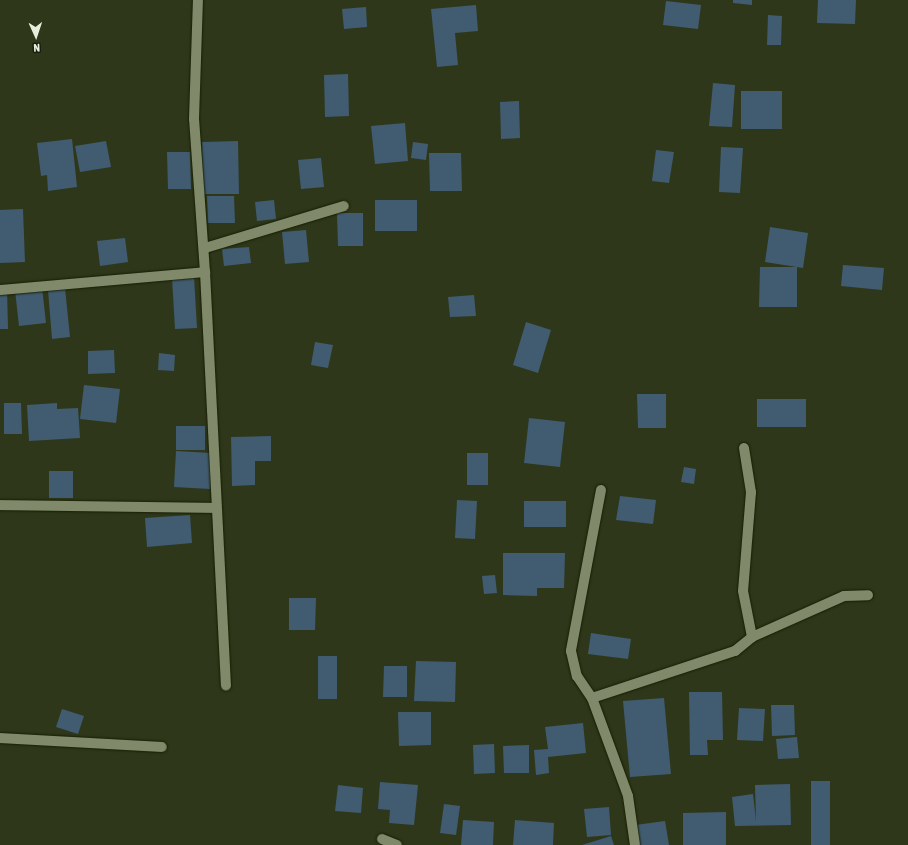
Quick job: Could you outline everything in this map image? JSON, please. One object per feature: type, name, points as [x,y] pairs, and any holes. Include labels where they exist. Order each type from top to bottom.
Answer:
[{"type":"street","points":[[198,0],[194,119],[205,248],[216,508],[226,685]]},
{"type":"street","points":[[205,248],[344,206]]},
{"type":"street","points":[[0,290],[205,272]]},
{"type":"street","points":[[744,448],[751,492],[743,591],[752,637]]},
{"type":"street","points":[[601,490],[571,651],[577,676],[592,698],[628,796],[635,845]]},
{"type":"street","points":[[0,505],[216,508]]},
{"type":"street","points":[[592,698],[735,651],[752,637],[844,596],[868,595]]},
{"type":"street","points":[[0,738],[162,747]]},
{"type":"street","points":[[382,838],[397,845]]},
{"type":"building","points":[[733,0],[752,0],[752,5],[733,3]]},
{"type":"building","points":[[818,0],[856,0],[855,24],[817,23]]},
{"type":"building","points":[[666,1],[701,5],[698,29],[663,25]]},
{"type":"building","points":[[476,5],[478,31],[455,33],[458,65],[437,67],[431,9]]},
{"type":"building","points":[[366,7],[367,27],[344,29],[342,9]]},
{"type":"building","points":[[768,15],[782,16],[781,45],[767,45]]},
{"type":"building","points":[[348,74],[349,116],[325,117],[324,75]]},
{"type":"building","points":[[713,83],[735,85],[732,127],[709,126]]},
{"type":"building","points":[[741,91],[782,91],[782,129],[741,129]]},
{"type":"building","points":[[519,101],[520,138],[501,139],[500,102]]},
{"type":"building","points":[[405,123],[408,161],[375,164],[371,126]]},
{"type":"building","points":[[72,139],[77,187],[48,191],[47,175],[41,176],[37,143]]},
{"type":"building","points":[[106,141],[111,167],[80,172],[75,146]]},
{"type":"building","points":[[238,141],[239,194],[203,194],[202,142]]},
{"type":"building","points":[[413,142],[428,144],[426,160],[411,158]]},
{"type":"building","points":[[721,147],[743,148],[740,193],[719,192]]},
{"type":"building","points":[[656,150],[674,152],[669,183],[652,181]]},
{"type":"building","points":[[167,152],[190,152],[191,189],[168,189]]},
{"type":"building","points":[[429,153],[461,153],[462,191],[430,191]]},
{"type":"building","points":[[321,158],[324,187],[301,189],[298,160]]},
{"type":"building","points":[[207,196],[234,196],[235,223],[208,223]]},
{"type":"building","points":[[274,200],[276,219],[257,221],[255,202]]},
{"type":"building","points":[[375,200],[417,200],[417,231],[375,231]]},
{"type":"building","points":[[23,209],[25,262],[0,263],[0,210]]},
{"type":"building","points":[[337,213],[363,213],[363,246],[338,246]]},
{"type":"building","points":[[770,227],[808,233],[803,268],[765,262]]},
{"type":"building","points":[[306,230],[309,262],[285,264],[282,232]]},
{"type":"building","points":[[125,238],[128,262],[100,266],[97,241]]},
{"type":"building","points":[[249,247],[251,263],[224,266],[222,249]]},
{"type":"building","points":[[843,265],[884,268],[882,290],[841,286]]},
{"type":"building","points":[[760,267],[797,267],[797,307],[759,307]]},
{"type":"building","points":[[194,277],[197,328],[175,329],[172,278]]},
{"type":"building","points":[[42,287],[46,323],[19,326],[15,290]]},
{"type":"building","points":[[65,288],[70,337],[52,339],[48,290]]},
{"type":"building","points":[[0,289],[7,289],[8,329],[0,329]]},
{"type":"building","points":[[474,295],[476,316],[450,317],[448,297]]},
{"type":"building","points":[[526,322],[551,330],[538,373],[513,365]]},
{"type":"building","points":[[315,342],[333,345],[328,368],[311,365]]},
{"type":"building","points":[[114,350],[115,373],[88,374],[88,351]]},
{"type":"building","points":[[159,353],[175,355],[174,371],[158,370]]},
{"type":"building","points":[[84,385],[120,389],[116,423],[80,419]]},
{"type":"building","points":[[637,394],[666,394],[666,428],[638,428]]},
{"type":"building","points":[[757,399],[806,399],[806,427],[757,427]]},
{"type":"building","points":[[4,403],[21,403],[22,434],[4,434]]},
{"type":"building","points":[[57,403],[57,409],[78,408],[80,438],[29,441],[27,405]]},
{"type":"building","points":[[529,418],[565,422],[560,467],[524,463]]},
{"type":"building","points":[[176,426],[205,426],[205,450],[176,450]]},
{"type":"building","points":[[271,436],[271,461],[255,461],[255,485],[232,486],[231,437]]},
{"type":"building","points":[[176,451],[211,453],[210,489],[174,487]]},
{"type":"building","points":[[467,453],[488,453],[488,485],[467,485]]},
{"type":"building","points":[[684,467],[696,469],[694,484],[681,482]]},
{"type":"building","points":[[49,471],[73,471],[73,498],[49,498]]},
{"type":"building","points":[[620,496],[656,500],[653,524],[616,520]]},
{"type":"building","points":[[457,500],[477,501],[475,539],[455,538]]},
{"type":"building","points":[[524,501],[566,501],[566,527],[524,527]]},
{"type":"building","points":[[190,515],[192,543],[147,547],[145,518]]},
{"type":"building","points":[[503,553],[565,553],[564,588],[537,588],[537,596],[503,595]]},
{"type":"building","points":[[495,575],[497,593],[484,594],[482,576]]},
{"type":"building","points":[[289,598],[316,598],[315,630],[289,630]]},
{"type":"building","points":[[591,633],[631,639],[628,659],[588,654]]},
{"type":"building","points":[[318,656],[337,656],[337,699],[318,699]]},
{"type":"building","points":[[416,661],[456,662],[455,702],[414,701]]},
{"type":"building","points":[[384,666],[407,666],[407,697],[383,697]]},
{"type":"building","points":[[689,692],[722,692],[723,740],[707,740],[708,755],[690,755]]},
{"type":"building","points":[[664,698],[671,774],[630,777],[623,701]]},
{"type":"building","points":[[771,705],[794,705],[795,735],[772,736]]},
{"type":"building","points":[[739,708],[765,709],[763,741],[737,740]]},
{"type":"building","points":[[62,709],[84,716],[78,734],[56,727]]},
{"type":"building","points":[[398,712],[431,712],[431,745],[399,746]]},
{"type":"building","points":[[583,723],[586,753],[548,757],[549,773],[536,775],[534,750],[548,749],[545,727]]},
{"type":"building","points":[[797,737],[799,758],[778,759],[776,739]]},
{"type":"building","points":[[494,744],[495,773],[474,774],[473,745]]},
{"type":"building","points":[[529,745],[529,773],[504,773],[503,746]]},
{"type":"building","points":[[811,781],[830,781],[830,845],[811,845]]},
{"type":"building","points":[[380,782],[418,785],[414,825],[389,823],[390,810],[378,809]]},
{"type":"building","points":[[790,784],[791,825],[735,826],[732,797],[753,794],[756,821],[755,785]]},
{"type":"building","points":[[338,785],[363,788],[361,813],[335,811]]},
{"type":"building","points":[[444,804],[460,806],[456,835],[440,833]]},
{"type":"building","points":[[609,807],[611,835],[587,837],[584,809]]},
{"type":"building","points":[[726,812],[726,845],[683,845],[683,813]]},
{"type":"building","points":[[463,820],[494,822],[493,845],[461,845]]},
{"type":"building","points":[[515,820],[554,823],[553,845],[513,845]]},
{"type":"building","points":[[665,821],[669,845],[631,845],[628,826]]},
{"type":"building","points":[[611,836],[614,845],[582,845]]}]
